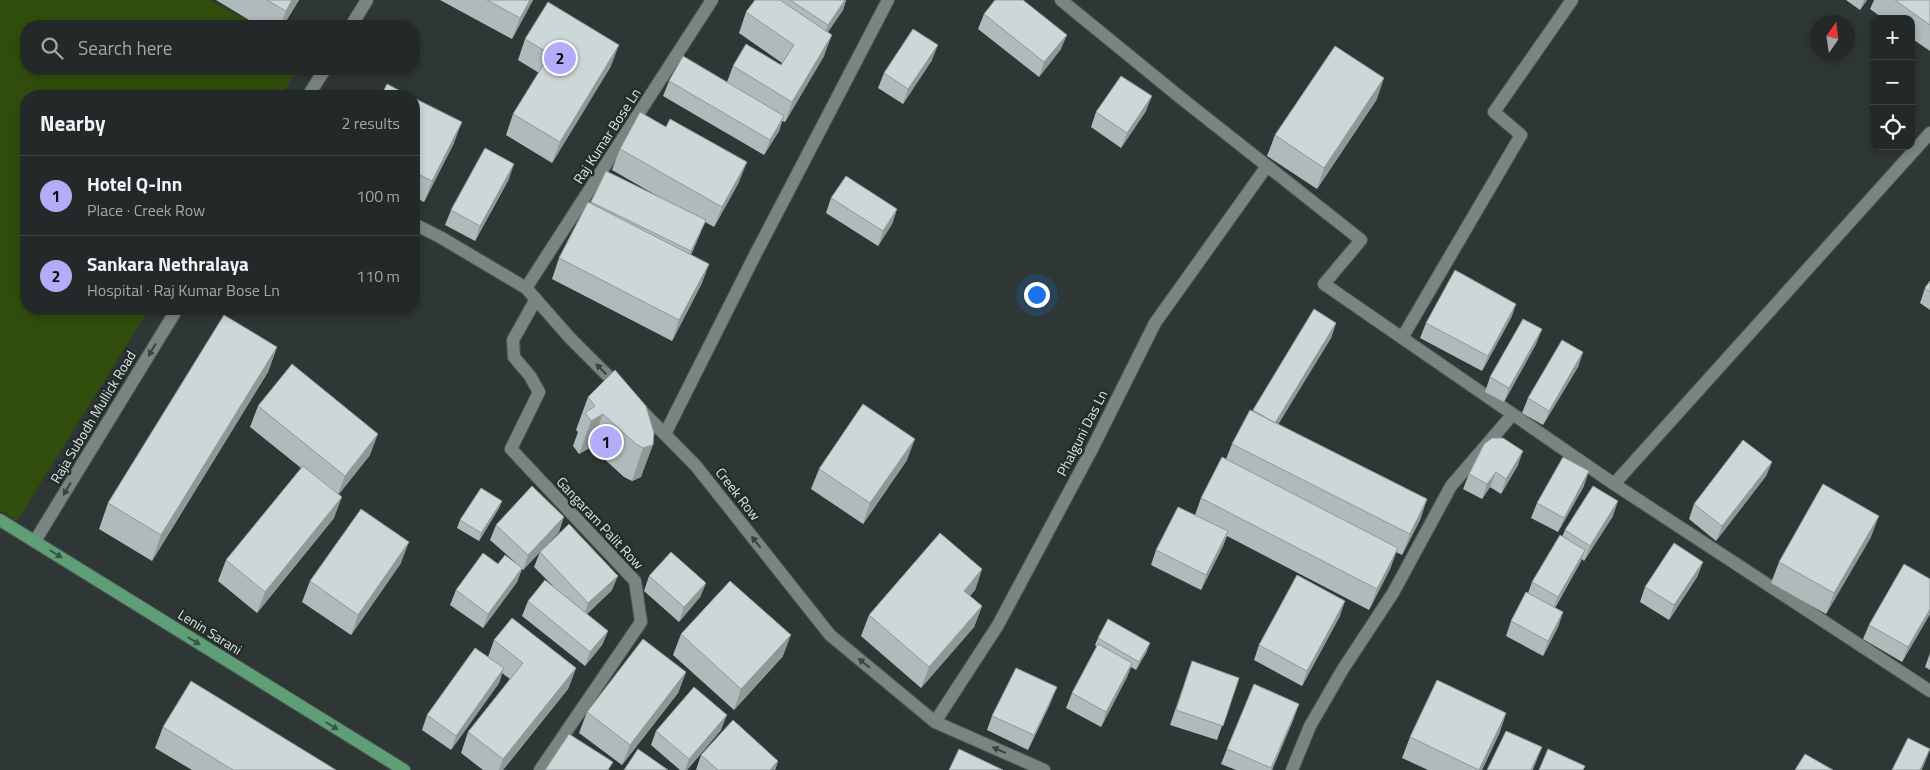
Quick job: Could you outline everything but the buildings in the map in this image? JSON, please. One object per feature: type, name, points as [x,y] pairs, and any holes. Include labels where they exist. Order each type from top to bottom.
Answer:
[{"type":"main road","name":"Lenin Sarani","points":[[0,520],[404,770]]},
{"type":"street","points":[[355,20],[368,0]]},
{"type":"street","name":"Raj Kumar Bose Ln","points":[[526,288],[712,0]]},
{"type":"street","points":[[665,434],[754,257],[888,0]]},
{"type":"street","points":[[1061,0],[1361,240],[1324,284],[1614,484],[1930,691]]},
{"type":"street","points":[[1402,338],[1522,135],[1494,112],[1572,0]]},
{"type":"street","points":[[312,90],[321,75]]},
{"type":"street","points":[[1614,484],[1930,133]]},
{"type":"street","name":"Phalguni Das Ln","points":[[936,722],[998,624],[1091,451],[1155,323],[1267,166]]},
{"type":"street","name":"Creek Row","points":[[420,227],[526,288],[570,338],[696,466],[830,635],[936,722],[1044,770]]},
{"type":"street","name":"Gangaram Palit Row","points":[[536,298],[513,340],[514,357],[530,376],[539,392],[511,449],[635,581],[641,622],[540,770]]},
{"type":"street","name":"Raja Subodh Mullick Road","points":[[35,541],[174,315]]},
{"type":"street","points":[[1292,770],[1310,726],[1393,593],[1451,486],[1513,414]]},
{"type":"green space","points":[[0,0],[209,0],[247,20],[20,20],[20,75],[294,75],[285,90],[20,90],[20,315],[145,315],[17,521],[0,510]]},
{"type":"place","name":"Sankara Nethralaya","points":[[560,58]]},
{"type":"place","name":"Hotel Q-Inn","points":[[606,442]]}]
